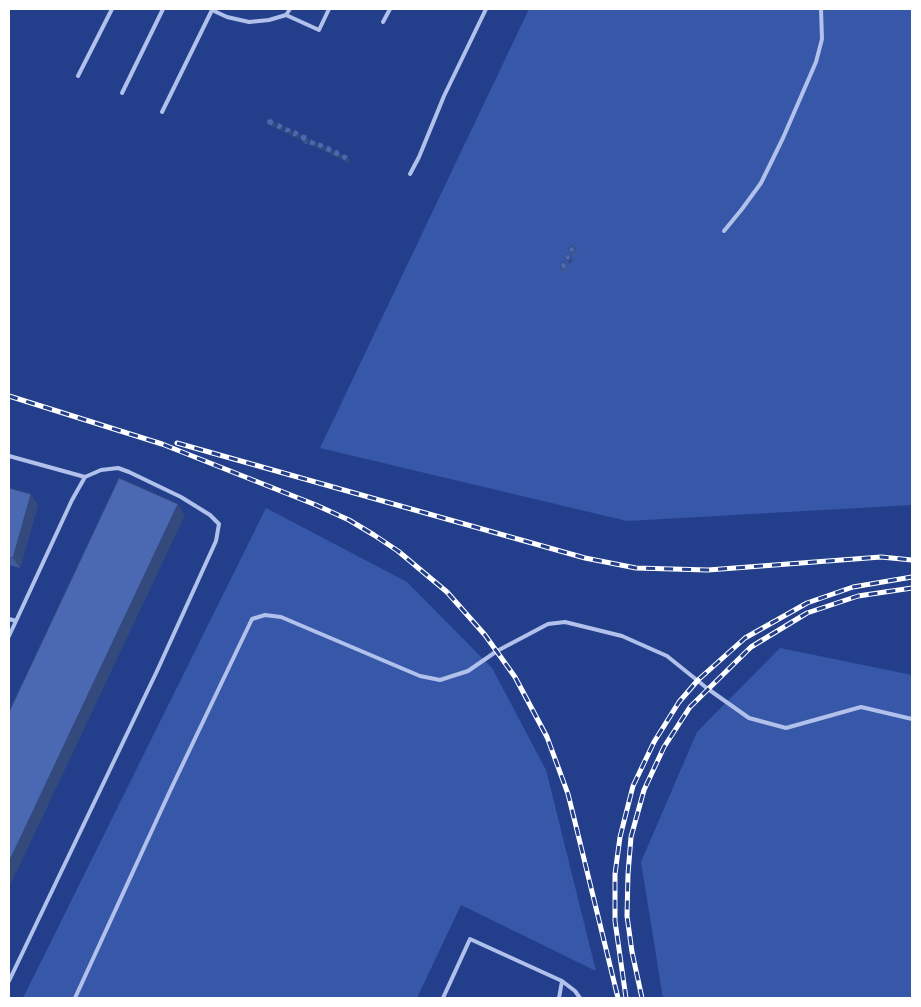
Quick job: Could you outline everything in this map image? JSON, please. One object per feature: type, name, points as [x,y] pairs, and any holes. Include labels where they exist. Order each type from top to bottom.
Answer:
[{"type":"lane","points":[[78,76],[112,9]]},
{"type":"lane","points":[[122,93],[163,9]]},
{"type":"lane","points":[[162,112],[211,9],[227,17],[249,22],[269,20],[286,15],[290,9]]},
{"type":"lane","points":[[286,15],[319,30],[329,9]]},
{"type":"lane","points":[[383,22],[390,9]]},
{"type":"lane","points":[[410,174],[444,96],[486,9]]},
{"type":"lane","points":[[724,231],[761,182],[783,138],[816,62],[822,39],[821,9]]},
{"type":"lane","points":[[9,456],[85,477],[101,470],[118,468],[181,497],[210,515],[219,524],[216,541],[157,671],[9,981]]},
{"type":"lane","points":[[9,636],[85,477]]},
{"type":"lane","points":[[76,998],[170,791],[252,619],[265,615],[281,617],[420,676],[440,680],[468,671],[497,651],[548,624],[565,622],[622,636],[667,656],[708,689],[749,718],[786,728],[861,707],[912,719]]},
{"type":"lane","points":[[9,619],[16,621]]},
{"type":"lane","points":[[442,998],[470,939],[562,981],[575,991],[580,998]]},
{"type":"lane","points":[[559,998],[562,981]]},
{"type":"shaded area","points":[[529,9],[912,9],[912,505],[627,521],[320,448]]},
{"type":"shaded area","points":[[266,508],[407,582],[492,668],[546,770],[596,971],[461,905],[417,998],[23,998]]},
{"type":"shaded area","points":[[780,648],[912,675],[912,998],[663,998],[641,862],[697,732]]},
{"type":"building","points":[[269,119],[272,119],[274,122],[272,126],[267,124]]},
{"type":"building","points":[[278,123],[283,126],[280,130],[276,128]]},
{"type":"building","points":[[286,127],[290,128],[291,131],[288,133],[284,132]]},
{"type":"building","points":[[294,130],[299,133],[296,137],[292,136]]},
{"type":"building","points":[[302,134],[307,137],[306,141],[303,142],[300,138]]},
{"type":"building","points":[[311,139],[316,142],[314,146],[309,143]]},
{"type":"building","points":[[319,142],[324,145],[321,149],[317,147]]},
{"type":"building","points":[[327,146],[330,146],[332,149],[330,153],[325,151]]},
{"type":"building","points":[[335,150],[338,150],[340,153],[338,157],[333,155]]},
{"type":"building","points":[[343,154],[348,157],[345,161],[341,158]]},
{"type":"building","points":[[571,246],[575,248],[572,253],[568,250]]},
{"type":"building","points":[[567,254],[571,258],[568,261],[564,258]]},
{"type":"building","points":[[563,262],[567,266],[563,270],[560,265]]},
{"type":"building","points":[[119,478],[178,504],[9,862],[9,712]]},
{"type":"building","points":[[9,488],[31,494],[13,558],[9,557]]},
{"type":"railway","points":[[9,396],[162,444],[316,505],[349,520],[374,535],[398,551],[447,592],[485,635],[515,677],[547,737],[568,794],[618,998]]},
{"type":"railway","points":[[177,443],[585,558],[636,568],[708,570],[881,557],[912,560]]},
{"type":"railway","points":[[626,998],[615,921],[615,874],[620,837],[633,786],[654,742],[679,702],[698,680],[745,638],[807,603],[853,587],[912,577]]},
{"type":"railway","points":[[642,998],[632,952],[627,916],[631,837],[644,790],[664,747],[690,707],[751,647],[807,613],[858,596],[912,588]]}]
